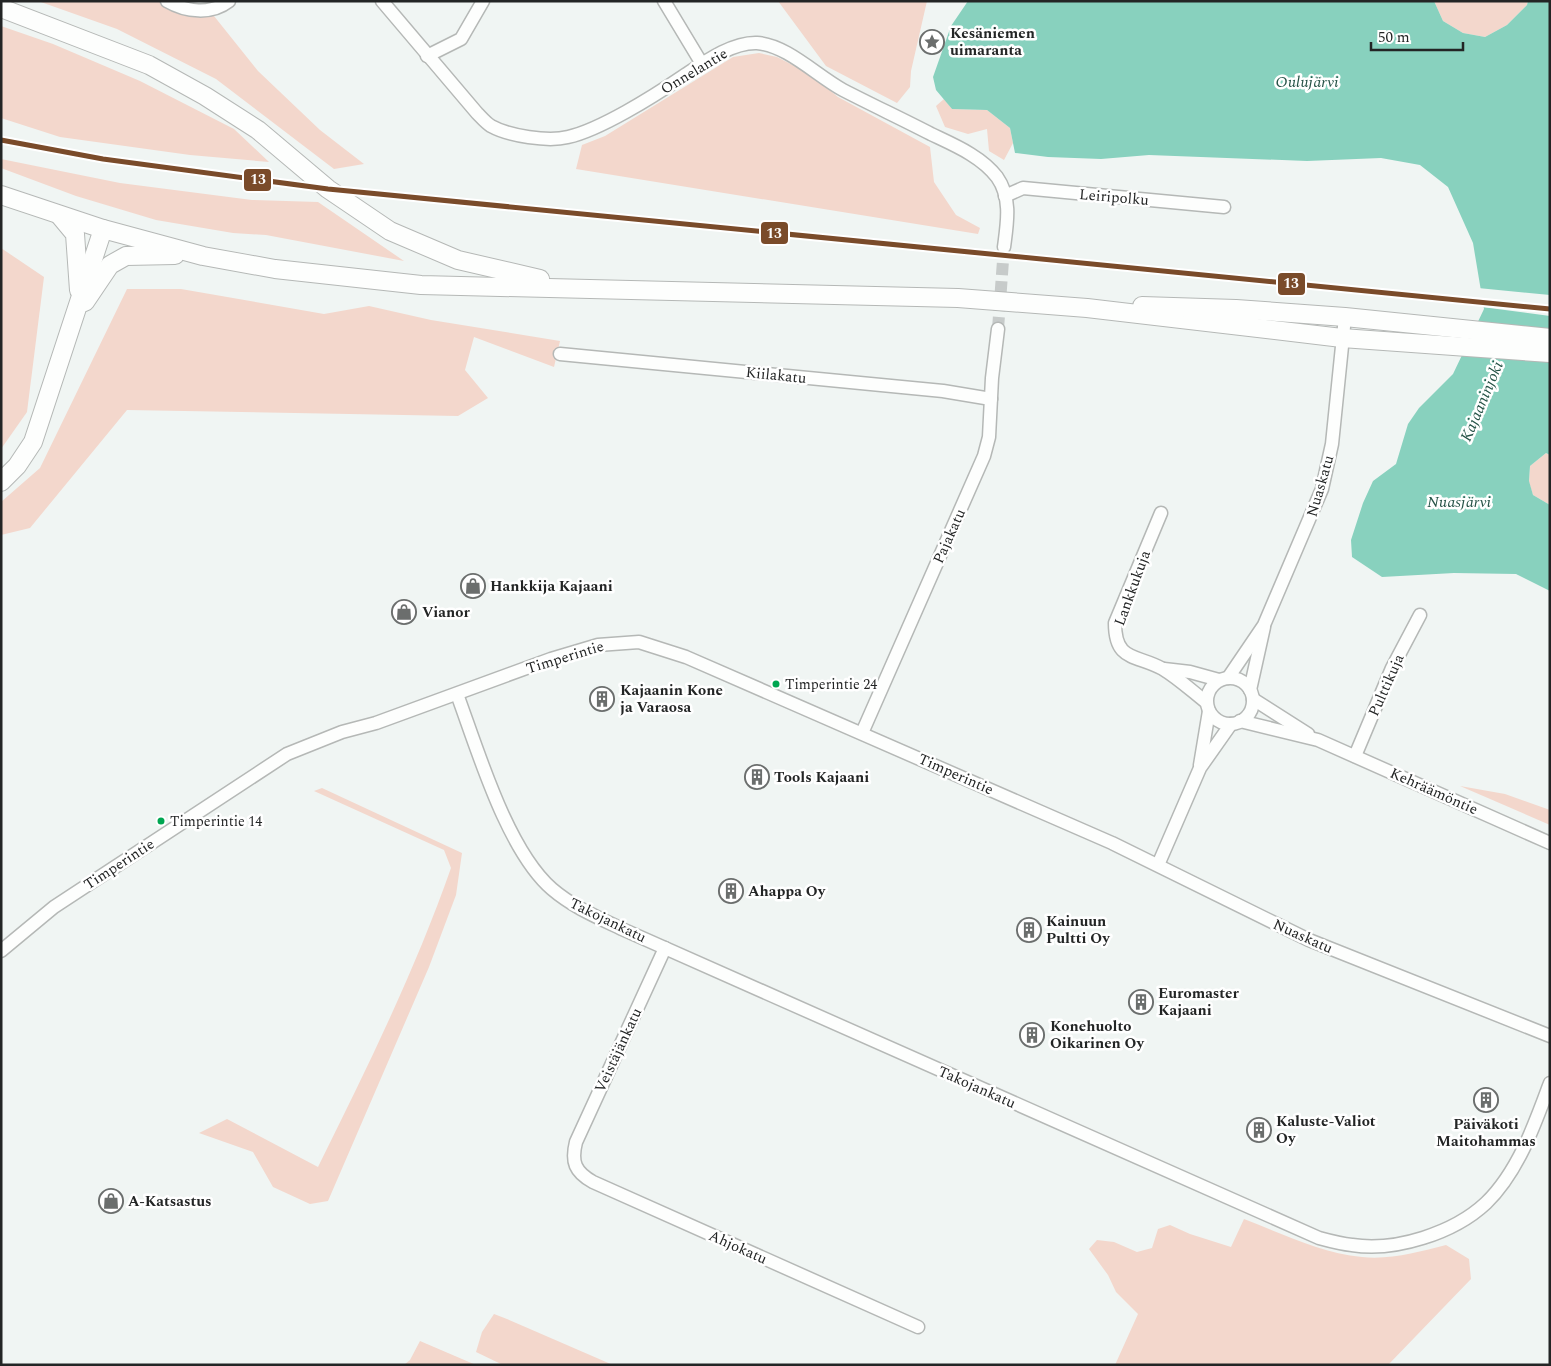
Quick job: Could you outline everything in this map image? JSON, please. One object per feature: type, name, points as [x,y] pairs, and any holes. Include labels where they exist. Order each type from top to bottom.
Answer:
[{"type":"highway","points":[[1,8],[84,38],[150,65],[205,96],[258,130],[328,189],[390,231],[458,260],[574,288]]},
{"type":"highway","points":[[1,196],[60,216],[203,256],[275,268],[421,285],[958,298],[1087,308],[1342,338],[1436,335],[1550,338]]},
{"type":"highway","points":[[60,216],[75,234],[80,299]]},
{"type":"highway","points":[[1,482],[17,466],[34,442],[103,228]]},
{"type":"highway","points":[[74,319],[110,265],[126,256],[203,256]]},
{"type":"highway","points":[[1087,308],[1165,305],[1345,317],[1436,335],[1550,353]]},
{"type":"street","points":[[168,1],[183,8],[213,11],[229,1]]},
{"type":"street","name":"Onnelantie","points":[[382,1],[427,56],[490,125],[518,135],[540,138],[567,138],[585,132],[653,96],[702,64],[736,47],[756,43],[772,47],[800,61],[841,88],[964,150],[982,163],[997,178],[1005,196],[1008,213],[1004,247]]},
{"type":"street","points":[[427,56],[461,39],[483,1]]},
{"type":"street","points":[[664,1],[702,64]]},
{"type":"street","name":"Leiripolku","points":[[1005,196],[1022,188],[1224,207]]},
{"type":"street","name":"Nuaskatu","points":[[1251,695],[1264,625],[1322,489],[1332,444],[1345,317]]},
{"type":"street","name":"Pajakatu","points":[[862,733],[984,456],[989,437],[998,330]]},
{"type":"street","name":"Kiilakatu","points":[[560,354],[943,391],[991,399]]},
{"type":"street","name":"Lankkukuja","points":[[1161,513],[1115,623],[1115,640],[1124,652],[1162,669],[1208,707]]},
{"type":"street","name":"Pulttikuja","points":[[1355,756],[1392,668],[1420,615]]},
{"type":"street","name":"Nuaskatu","points":[[1223,679],[1264,625]]},
{"type":"street","name":"Timperintie","points":[[1,951],[54,906],[287,754],[342,732],[376,723],[598,645],[639,642],[667,649],[862,733],[1158,865]]},
{"type":"street","name":"Lankkukuja","points":[[1162,669],[1190,672],[1223,679]]},
{"type":"street","points":[[1158,865],[1200,768],[1236,722],[1250,712],[1251,695],[1241,680],[1223,679],[1209,689],[1200,768]]},
{"type":"street","name":"Takojankatu","points":[[457,694],[498,801],[519,847],[534,870],[570,903],[589,914],[665,948],[1260,1214],[1319,1238],[1354,1246],[1392,1245],[1415,1241],[1449,1227],[1486,1203],[1512,1169],[1550,1083]]},
{"type":"street","name":"Kehräämöntie","points":[[1251,695],[1318,740],[1550,842]]},
{"type":"street","points":[[1208,707],[1218,721],[1236,722]]},
{"type":"street","name":"Kehräämöntie","points":[[1236,722],[1318,740]]},
{"type":"street","name":"Nuaskatu","points":[[1158,865],[1309,940],[1550,1036]]},
{"type":"street","name":"Veistäjänkatu","points":[[573,1154],[576,1142],[665,948]]},
{"type":"street","name":"Ahjokatu","points":[[573,1154],[573,1163],[578,1171],[594,1182],[918,1327]]},
{"type":"shaded area","points":[[38,1],[158,1],[183,14],[214,16],[258,71],[320,130],[364,164],[334,169],[216,79],[117,29]]},
{"type":"shaded area","points":[[778,1],[927,1],[911,71],[910,87],[897,103],[826,66]]},
{"type":"shaded area","points":[[1434,1],[1528,1],[1527,5],[1507,25],[1485,37],[1463,33],[1443,21]]},
{"type":"shaded area","points":[[1,26],[53,44],[140,81],[234,129],[269,162],[190,155],[60,137],[1,118]]},
{"type":"shaded area","points":[[759,53],[777,57],[810,74],[838,97],[930,147],[934,182],[956,215],[980,228],[978,234],[576,169],[582,145],[605,136],[733,57]]},
{"type":"shaded area","points":[[944,99],[952,109],[987,110],[1010,128],[1013,143],[1004,160],[989,151],[987,129],[968,134],[945,127],[936,106]]},
{"type":"shaded area","points":[[1,159],[120,183],[252,200],[318,202],[404,261],[266,235],[233,233],[156,220],[76,196],[1,168]]},
{"type":"shaded area","points":[[1,248],[44,277],[27,412],[1,449]]},
{"type":"shaded area","points":[[127,289],[181,289],[324,314],[369,306],[431,320],[560,341],[554,367],[474,337],[465,370],[488,398],[458,416],[127,410],[30,528],[1,535],[1,502],[40,468]]},
{"type":"shaded area","points":[[1546,453],[1550,455],[1550,505],[1533,495],[1529,482],[1530,466]]},
{"type":"shaded area","points":[[1460,786],[1505,794],[1550,810],[1550,825]]},
{"type":"shaded area","points":[[322,788],[462,853],[456,895],[429,967],[328,1201],[310,1204],[273,1187],[253,1152],[199,1133],[227,1119],[318,1167],[372,1057],[406,982],[451,868],[444,850],[314,791]]},
{"type":"shaded area","points":[[1244,1219],[1317,1247],[1362,1257],[1373,1258],[1415,1253],[1446,1245],[1469,1259],[1471,1279],[1388,1365],[1115,1365],[1138,1314],[1116,1292],[1108,1275],[1089,1249],[1097,1240],[1114,1242],[1137,1252],[1152,1248],[1158,1229],[1170,1225],[1190,1234],[1231,1247]]},
{"type":"shaded area","points":[[494,1314],[613,1365],[503,1365],[476,1352],[482,1332]]},
{"type":"shaded area","points":[[420,1341],[476,1365],[404,1365],[410,1360]]},
{"type":"water","name":"Oulujärvi","points":[[968,1],[1434,1],[1443,21],[1463,33],[1485,37],[1507,25],[1527,5],[1528,1],[1550,1],[1550,455],[1546,453],[1530,466],[1529,481],[1533,495],[1550,505],[1550,591],[1516,574],[1454,573],[1382,577],[1352,557],[1351,540],[1363,503],[1373,481],[1396,464],[1408,424],[1419,408],[1453,374],[1484,309],[1473,243],[1448,187],[1420,165],[1381,158],[1307,161],[1149,155],[1101,159],[1048,157],[1015,153],[1010,128],[987,110],[952,109],[936,90],[933,77],[951,26]]},
{"type":"pier","points":[[1478,288],[1550,295],[1550,316],[1482,307]]},
{"type":"tunnel","points":[[998,329],[1004,247]]},
{"type":"transit line","name":"13","points":[[1,140],[103,159],[328,189],[1550,309]]},
{"type":"place","name":"Kesäniemen uimaranta","points":[[932,42]]},
{"type":"place","name":"Hankkija Kajaani","points":[[473,586]]},
{"type":"place","name":"Vianor","points":[[404,612]]},
{"type":"place","name":"Timperintie 24","points":[[776,684]]},
{"type":"place","name":"Kajaanin Kone ja Varaosa","points":[[602,699]]},
{"type":"place","name":"Tools Kajaani","points":[[757,777]]},
{"type":"place","name":"Timperintie 14","points":[[161,821]]},
{"type":"place","name":"Ahappa Oy","points":[[731,891]]},
{"type":"place","name":"Kainuun Pultti Oy","points":[[1029,930]]},
{"type":"place","name":"Euromaster Kajaani","points":[[1141,1002]]},
{"type":"place","name":"Konehuolto Oikarinen Oy","points":[[1032,1035]]},
{"type":"place","name":"Päiväkoti Maitohammas","points":[[1486,1100]]},
{"type":"place","name":"Kaluste-Valiot Oy","points":[[1259,1130]]},
{"type":"place","name":"A-Katsastus","points":[[111,1201]]},
{"type":"water label","name":"Kajaaninjoki","points":[[1481,401]]},
{"type":"water label","name":"Nuasjärvi","points":[[1459,501]]}]
